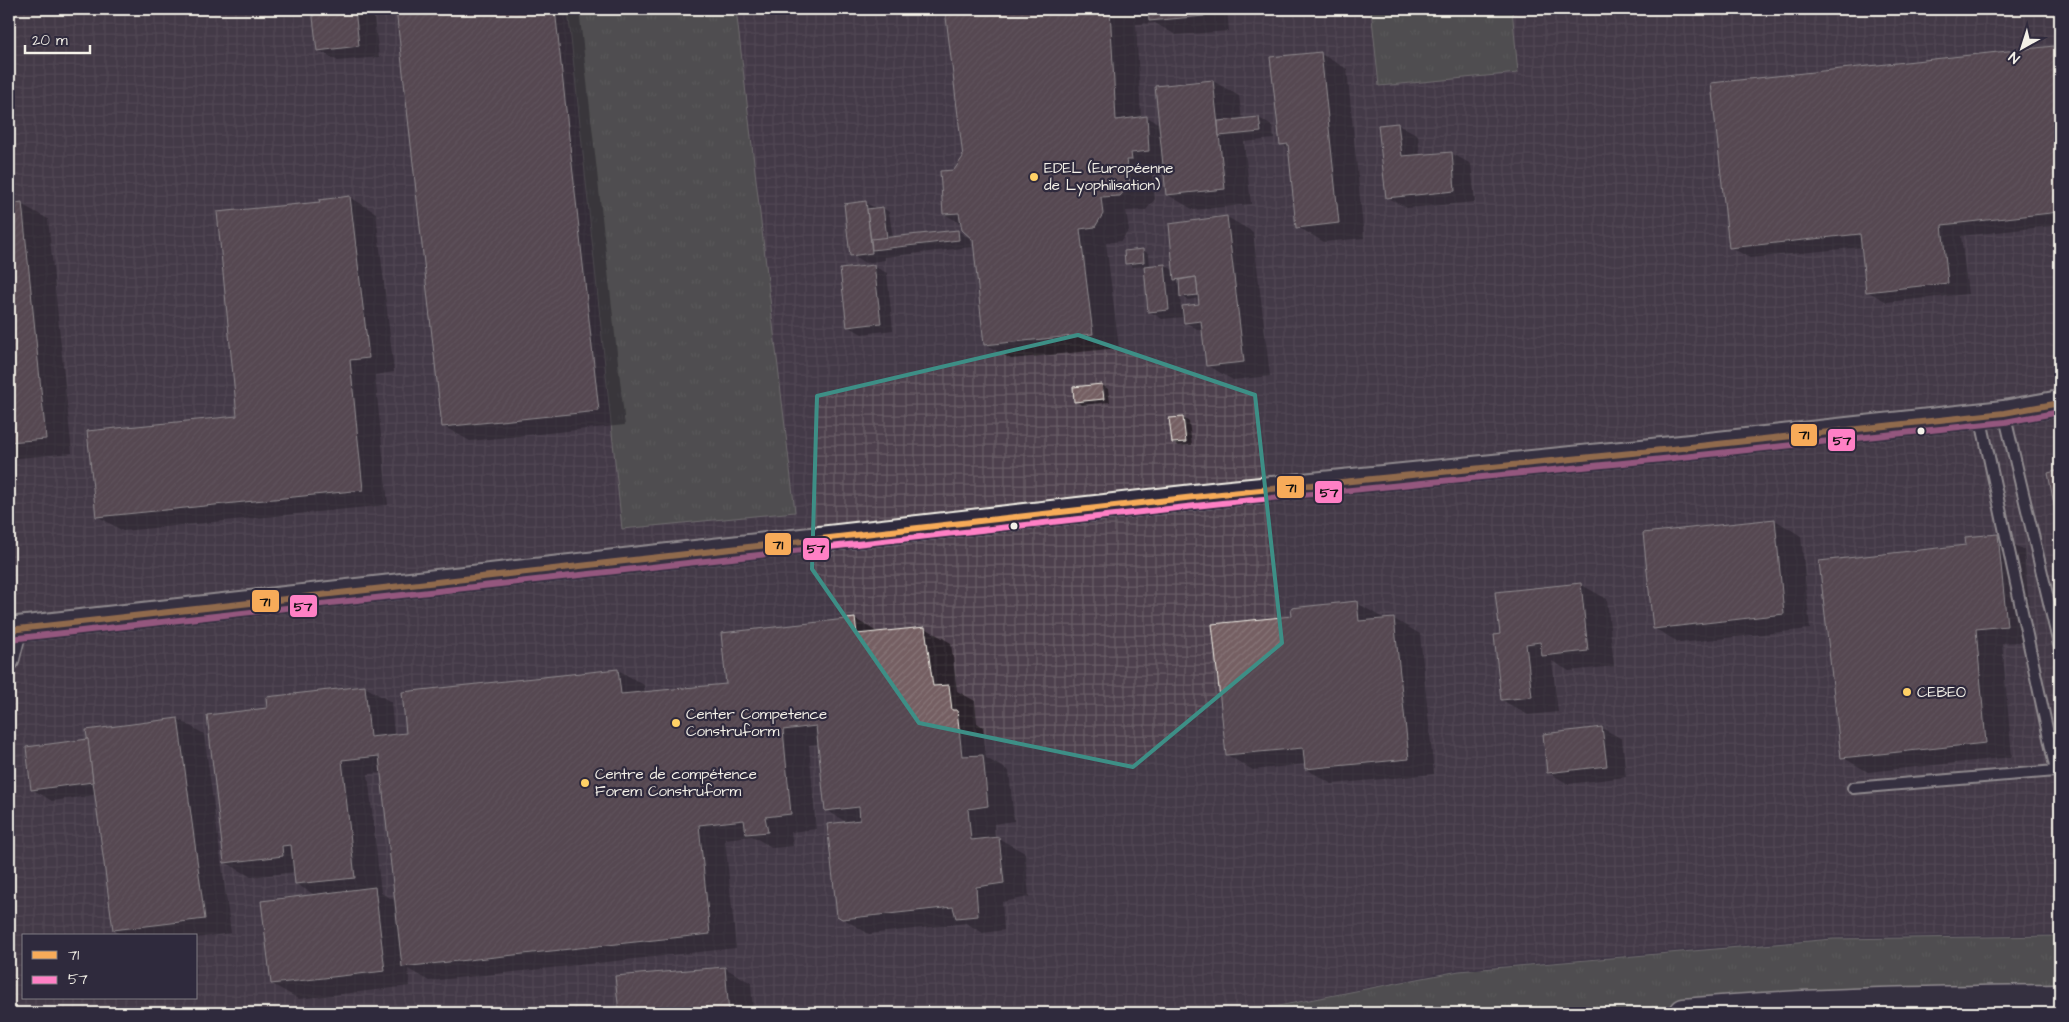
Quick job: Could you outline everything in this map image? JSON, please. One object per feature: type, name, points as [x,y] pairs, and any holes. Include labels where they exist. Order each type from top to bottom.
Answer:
[{"type":"highway","points":[[1684,1013],[1775,1005],[1977,999],[2060,999]]},
{"type":"street","points":[[9,660],[13,630],[1222,494],[1672,449],[2004,413],[2060,403]]},
{"type":"lane","points":[[2004,413],[2060,649]]},
{"type":"lane","points":[[1853,788],[2056,771],[1980,415]]},
{"type":"highlighted area","points":[[1078,335],[1255,395],[1282,643],[1133,767],[919,723],[812,569],[817,396]]},
{"type":"shaded area","points":[[9,9],[2060,9],[2060,934],[1833,937],[1459,969],[1239,1013],[9,1013]]},
{"type":"green space","points":[[568,9],[736,9],[795,512],[622,529]]},
{"type":"green space","points":[[1371,9],[1512,9],[1518,73],[1379,86]]},
{"type":"green space","points":[[2060,936],[2060,1013],[1242,1013],[1459,971],[1833,939]]},
{"type":"building","points":[[312,9],[355,9],[359,46],[317,51]]},
{"type":"building","points":[[396,9],[555,9],[599,411],[442,427]]},
{"type":"building","name":"EDEL (Européenne de Lyophilisation)","points":[[945,9],[1110,9],[1116,120],[1147,116],[1149,151],[1131,153],[1132,160],[1126,160],[1130,184],[1120,196],[1101,197],[1103,214],[1095,227],[1080,229],[1093,334],[984,345],[973,240],[962,230],[959,213],[943,214],[940,171],[954,170],[963,157]]},
{"type":"building","points":[[1148,9],[1203,9],[1204,16],[1149,21]]},
{"type":"building","points":[[2054,46],[2060,103],[2060,212],[1942,225],[1948,283],[1866,292],[1860,234],[1729,248],[1711,83]]},
{"type":"building","points":[[1321,52],[1339,223],[1296,228],[1288,144],[1280,145],[1270,57]]},
{"type":"building","points":[[1213,80],[1225,189],[1166,195],[1155,86]]},
{"type":"building","points":[[1259,117],[1261,132],[1219,136],[1218,121]]},
{"type":"building","points":[[1398,123],[1402,156],[1452,152],[1455,191],[1386,198],[1378,125]]},
{"type":"building","points":[[350,196],[369,358],[350,360],[363,490],[96,517],[87,431],[237,416],[217,212],[320,202],[319,200]]},
{"type":"building","points":[[866,201],[872,253],[850,256],[844,204]]},
{"type":"building","points":[[22,202],[46,439],[9,442],[9,204]]},
{"type":"building","points":[[883,207],[887,238],[871,240],[867,209]]},
{"type":"building","points":[[1227,216],[1244,362],[1206,366],[1201,321],[1184,323],[1182,306],[1199,304],[1196,277],[1174,280],[1169,224]]},
{"type":"building","points":[[958,230],[959,240],[872,250],[871,239]]},
{"type":"building","points":[[1143,249],[1144,262],[1125,264],[1124,251]]},
{"type":"building","points":[[1165,264],[1169,310],[1148,312],[1144,266]]},
{"type":"building","points":[[874,265],[881,323],[847,327],[840,269]]},
{"type":"building","points":[[1196,277],[1198,295],[1180,297],[1179,280]]},
{"type":"building","points":[[1102,384],[1104,399],[1074,402],[1073,387]]},
{"type":"building","points":[[1183,417],[1186,442],[1172,443],[1169,418]]},
{"type":"building","points":[[2060,470],[2060,536],[2048,473]]},
{"type":"building","points":[[1775,519],[1784,614],[1653,629],[1643,533]]},
{"type":"building","points":[[1998,534],[2007,626],[1976,629],[1986,743],[1841,758],[1819,561],[1966,545],[1965,537]]},
{"type":"building","points":[[1581,583],[1588,651],[1542,656],[1540,642],[1526,644],[1532,697],[1501,700],[1494,635],[1500,634],[1495,592]]},
{"type":"building","points":[[1357,601],[1359,621],[1394,618],[1409,759],[1305,769],[1303,748],[1226,755],[1212,624],[1292,616],[1291,608]]},
{"type":"building","name":"Centre de compétence Forem Construform","points":[[855,618],[857,634],[925,627],[933,686],[949,685],[952,710],[957,710],[962,756],[983,755],[988,806],[968,809],[971,840],[999,837],[1004,883],[976,887],[978,916],[956,918],[953,907],[842,919],[837,916],[827,824],[860,820],[859,807],[825,811],[816,726],[783,730],[791,814],[765,817],[768,832],[746,834],[744,820],[699,825],[710,934],[402,967],[379,756],[342,760],[355,878],[295,884],[291,845],[282,846],[283,856],[224,863],[207,715],[267,708],[266,697],[365,686],[370,737],[406,733],[402,692],[618,669],[621,694],[726,684],[721,633]]},
{"type":"building","points":[[178,718],[205,919],[113,930],[86,730]]},
{"type":"building","points":[[1602,727],[1607,766],[1547,773],[1543,734]]},
{"type":"building","points":[[88,739],[93,782],[31,790],[26,747]]},
{"type":"building","points":[[375,887],[385,971],[271,984],[261,901]]},
{"type":"building","points":[[725,967],[729,1013],[619,1013],[615,976]]},
{"type":"transit line","name":"71","points":[[9,630],[1221,494],[1672,449],[2004,413],[2060,403]]},
{"type":"transit line","name":"57","points":[[10,639],[1222,503],[1673,458],[2005,422],[2060,412]]},
{"type":"place","name":"EDEL (Européenne de Lyophilisation)","points":[[1034,177]]},
{"type":"place","name":"CEBEO","points":[[1907,692]]},
{"type":"place","name":"Center Competence Construform","points":[[676,723]]},
{"type":"place","name":"Centre de compétence Forem Construform","points":[[585,783]]}]
